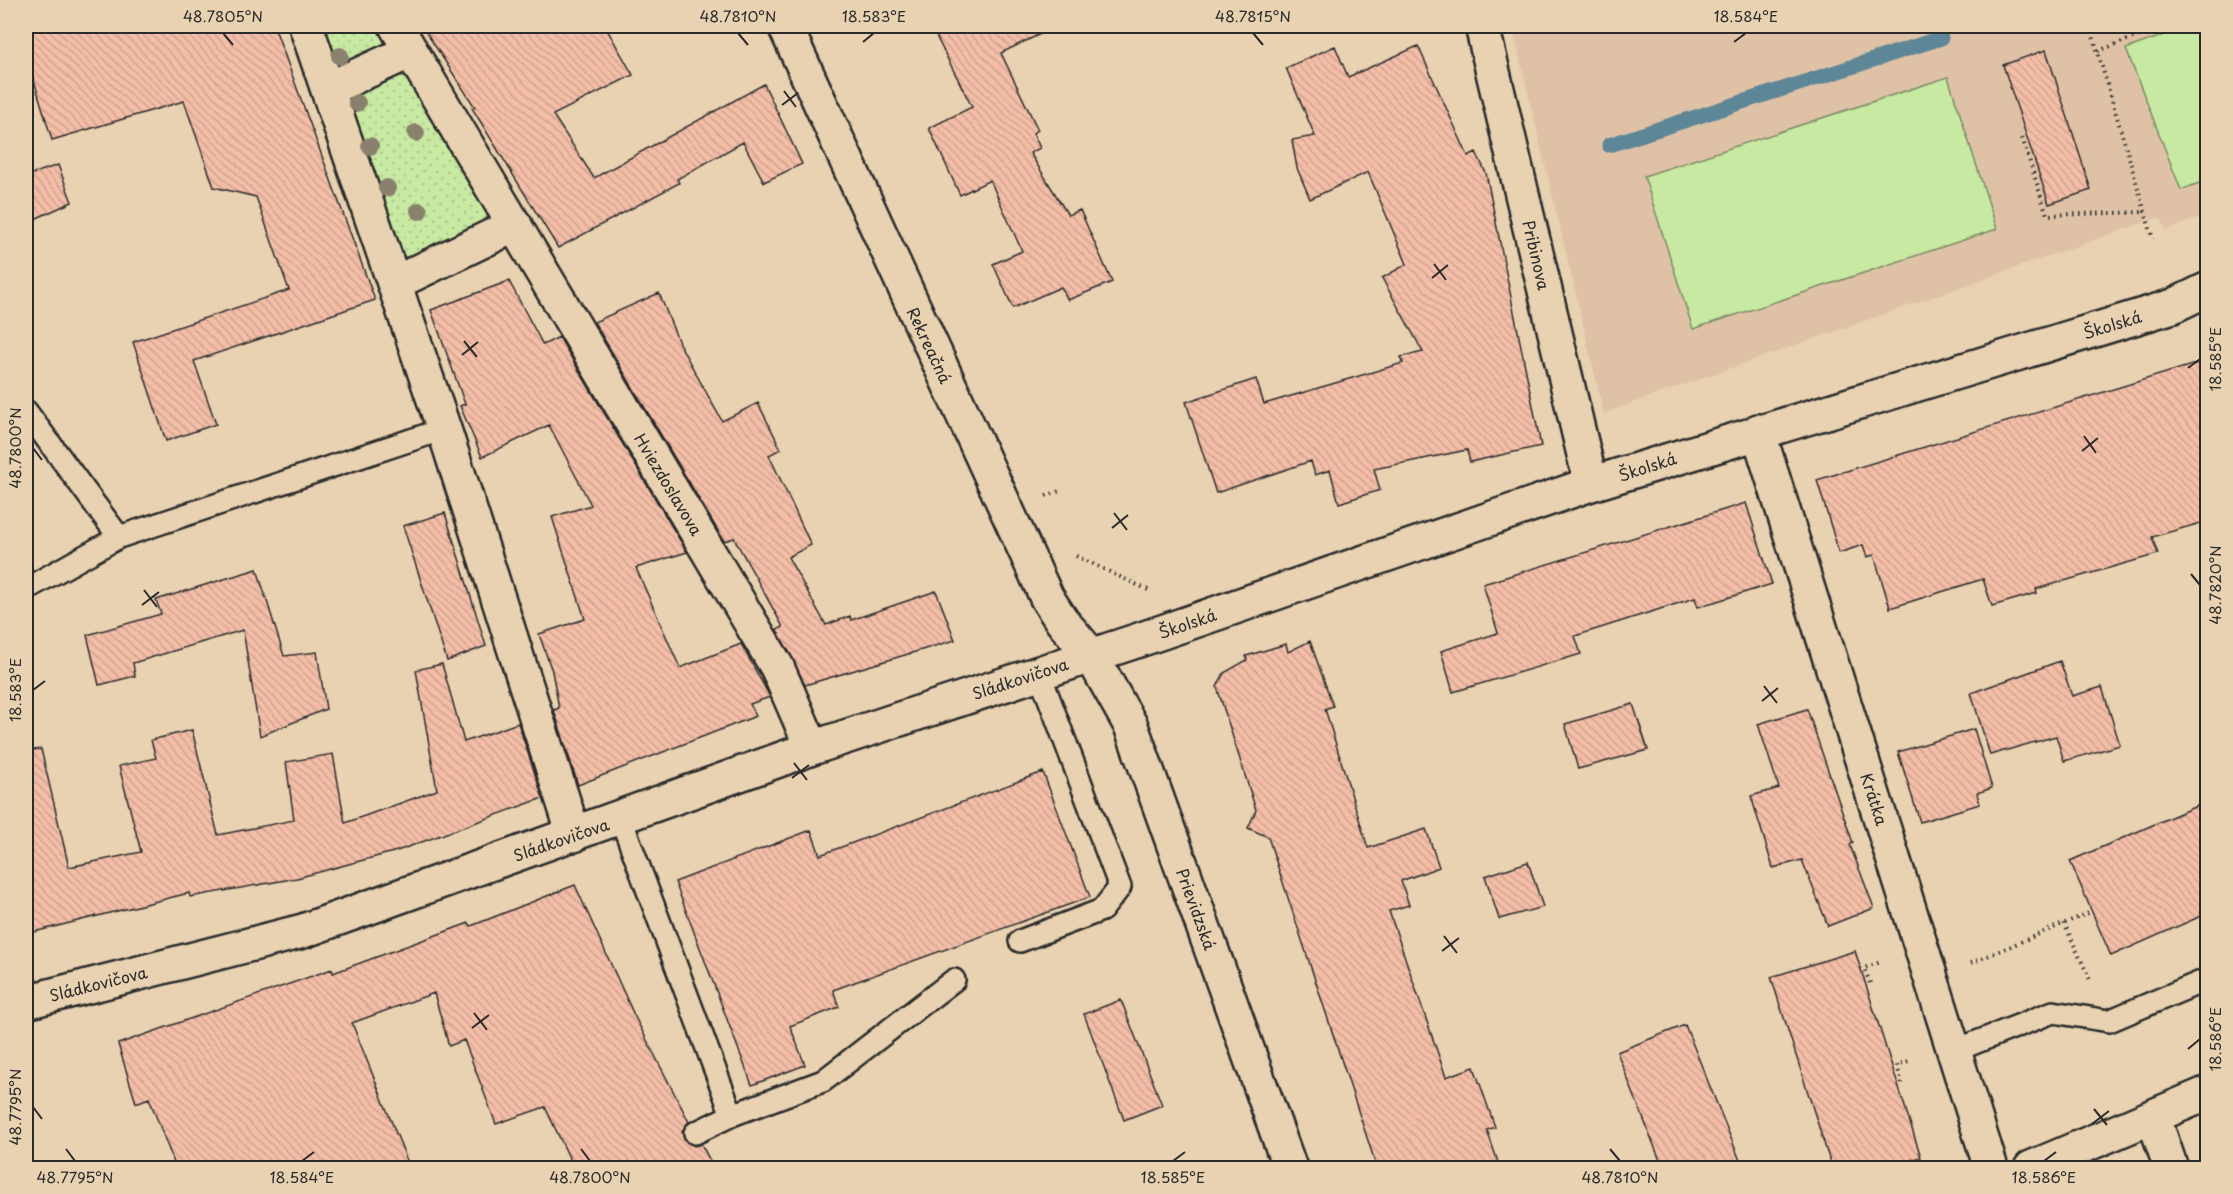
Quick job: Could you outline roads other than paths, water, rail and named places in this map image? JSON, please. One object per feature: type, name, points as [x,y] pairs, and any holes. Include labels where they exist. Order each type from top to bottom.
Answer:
[{"type":"street","points":[[306,26],[444,429],[574,835]]},
{"type":"street","name":"Rekreačná","points":[[785,26],[1047,598],[1062,621],[1090,655]]},
{"type":"street","name":"Pribinova","points":[[1482,26],[1591,484]]},
{"type":"street","name":"Hviezdoslavova","points":[[328,89],[404,38],[777,666],[812,748]]},
{"type":"street","points":[[395,283],[515,225]]},
{"type":"street","name":"Školská","points":[[1090,655],[1591,484],[1758,431],[2173,306],[2208,289]]},
{"type":"street","name":"Krátka","points":[[1758,431],[1991,1168]]},
{"type":"street","name":"Sládkovičova","points":[[26,1002],[303,931],[621,819],[812,748],[1090,655]]},
{"type":"street","name":"Prievidzská","points":[[1090,655],[1131,726],[1290,1168]]},
{"type":"street","points":[[2031,1168],[2208,1093]]},
{"type":"street","points":[[2153,1116],[2171,1168]]},
{"type":"lane","points":[[26,411],[119,537]]},
{"type":"lane","points":[[26,589],[119,537],[444,429]]},
{"type":"lane","points":[[1020,941],[1102,910],[1120,887],[1039,672]]},
{"type":"lane","points":[[621,819],[732,1115]]},
{"type":"lane","points":[[1954,1051],[2052,1012],[2109,1021],[2208,979]]},
{"type":"lane","points":[[695,1133],[732,1115],[823,1081],[954,980]]},
{"type":"waterway","points":[[1609,145],[1941,38]]}]
